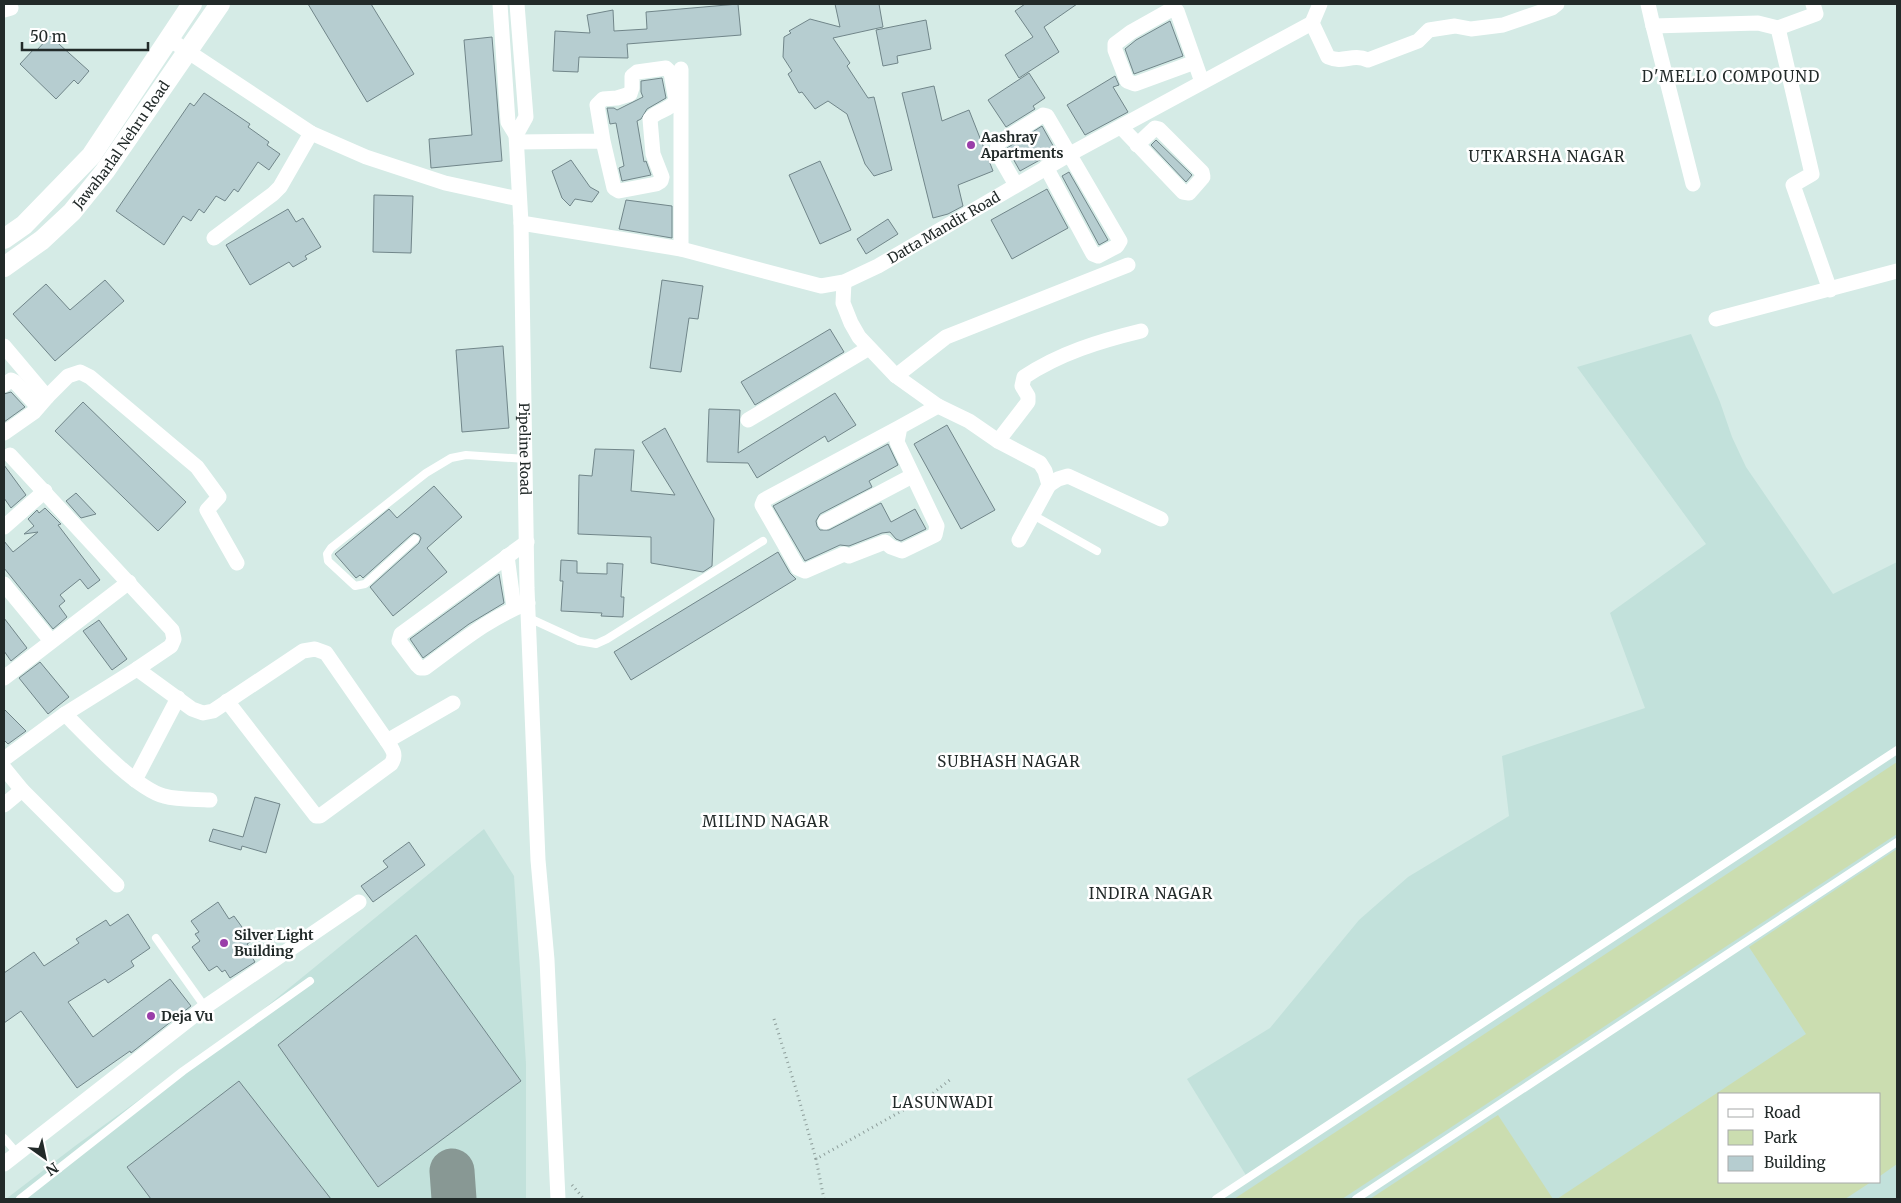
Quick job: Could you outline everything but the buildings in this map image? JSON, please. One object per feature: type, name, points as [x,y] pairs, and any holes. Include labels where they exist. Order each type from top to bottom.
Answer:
[{"type":"main road","name":"Jawaharlal Nehru Road","points":[[4,239],[24,225],[91,156],[192,4]]},
{"type":"main road","name":"Jawaharlal Nehru Road","points":[[4,267],[42,240],[72,212],[105,170],[220,4]]},
{"type":"street","name":"Pipeline Road","points":[[500,4],[508,122],[516,139],[521,223],[527,542],[521,599],[529,618],[538,860],[548,979],[558,1199]]},
{"type":"street","name":"Pipeline Road","points":[[516,139],[526,117],[517,4]]},
{"type":"street","points":[[1185,4],[1205,80]]},
{"type":"street","points":[[1320,4],[1312,23],[1328,57],[1336,61],[1358,56],[1368,60],[1418,41],[1429,30],[1455,26],[1471,29],[1503,25],[1552,8],[1557,4]]},
{"type":"street","points":[[1648,4],[1693,184]]},
{"type":"street","points":[[1653,26],[1758,23],[1778,28],[1816,14],[1813,4]]},
{"type":"street","points":[[1195,62],[1135,84],[1128,81],[1115,50],[1115,44],[1131,32],[1172,9],[1177,11],[1195,62],[1205,80]]},
{"type":"street","name":"Datta Mandir Road","points":[[521,223],[681,249],[821,286],[844,282],[878,266],[1016,185],[1050,173],[1073,160],[1121,126],[1312,23]]},
{"type":"street","points":[[1778,28],[1812,174],[1793,185],[1830,290]]},
{"type":"street","points":[[169,39],[312,133],[366,157],[445,183],[519,199]]},
{"type":"street","points":[[666,68],[671,73],[676,101],[667,110],[652,116],[650,119],[653,154],[662,177],[661,181],[656,184],[619,191],[614,188],[603,141],[597,105],[603,99],[617,98],[630,94],[632,76],[636,72],[666,68]]},
{"type":"street","points":[[681,69],[681,249]]},
{"type":"street","points":[[1016,185],[998,152],[998,143],[1043,115],[1047,116],[1120,242],[1117,246],[1098,256],[1093,254],[1050,173]]},
{"type":"street","points":[[1121,126],[1137,145]]},
{"type":"street","points":[[214,238],[280,187],[312,133]]},
{"type":"street","points":[[516,139],[603,141]]},
{"type":"street","points":[[896,376],[946,337],[1128,265]]},
{"type":"street","points":[[1716,319],[1897,271]]},
{"type":"street","points":[[844,282],[843,303],[851,323],[859,337],[896,376],[938,406],[969,421],[998,441],[1040,463],[1045,471],[1049,486]]},
{"type":"street","points":[[998,441],[1028,402],[1028,396],[1022,386],[1024,377],[1039,367],[1094,343],[1142,330]]},
{"type":"street","points":[[4,346],[43,402]]},
{"type":"street","points":[[748,420],[869,348]]},
{"type":"street","points":[[4,433],[34,412],[68,376],[80,372],[90,377],[197,467],[219,497],[207,510],[237,563]]},
{"type":"street","points":[[4,385],[12,380],[43,402]]},
{"type":"street","points":[[900,428],[897,442],[937,526],[935,535],[902,551],[891,547],[885,542],[850,556],[844,554],[805,571],[798,568],[762,505],[764,500],[938,406]]},
{"type":"street","points":[[4,759],[65,714],[170,646],[174,639],[172,630],[168,625],[10,455]]},
{"type":"street","points":[[824,522],[912,476]]},
{"type":"street","points":[[1019,540],[1049,486],[1058,478],[1068,476],[1161,519]]},
{"type":"street","points":[[4,526],[45,491]]},
{"type":"street","points":[[507,556],[521,599],[425,668],[420,668],[399,641],[401,634],[507,556],[527,542]]},
{"type":"street","points":[[4,678],[129,582]]},
{"type":"street","points":[[4,584],[51,641]]},
{"type":"street","points":[[137,669],[192,709],[203,713],[212,711],[303,651],[315,649],[326,653],[387,741],[394,752],[395,758],[391,764],[320,816],[316,816],[228,701]]},
{"type":"street","points":[[135,780],[178,698]]},
{"type":"street","points":[[387,741],[453,703]]},
{"type":"street","points":[[65,714],[135,780],[152,792],[165,797],[210,800]]},
{"type":"street","points":[[4,768],[22,790],[117,885]]},
{"type":"street","points":[[4,805],[22,790]]},
{"type":"street","points":[[4,1164],[206,1007],[358,902]]},
{"type":"lane","points":[[415,539],[365,584],[355,586],[328,561],[327,554],[331,548],[426,474],[451,458],[466,455],[526,459]]},
{"type":"lane","points":[[1033,515],[1096,551]]},
{"type":"lane","points":[[529,618],[579,641],[596,644],[607,639],[763,541]]},
{"type":"lane","points":[[1216,1199],[1897,750]]},
{"type":"lane","points":[[1356,1199],[1897,842]]},
{"type":"lane","points":[[156,938],[206,1007]]},
{"type":"lane","points":[[20,1199],[183,1071],[310,981]]},
{"type":"lane","points":[[4,1138],[17,1153]]},
{"type":"path","points":[[774,1018],[816,1159],[824,1199]]},
{"type":"path","points":[[816,1159],[932,1094],[951,1079]]},
{"type":"shaded area","points":[[1691,334],[1746,467],[1833,594],[1897,562],[1897,1199],[1213,1199],[1247,1177],[1187,1079],[1270,1028],[1359,920],[1408,877],[1509,816],[1502,756],[1645,708],[1610,613],[1706,544],[1577,367]]},
{"type":"shaded area","points":[[484,829],[514,876],[526,1064],[526,1199],[6,1199],[75,1146],[250,1020]]},
{"type":"green space","points":[[1897,762],[1897,834],[1342,1199],[1234,1199]]},
{"type":"green space","points":[[1897,849],[1897,1164],[1881,1175],[1881,1093],[1718,1093],[1718,1183],[1869,1183],[1845,1199],[1557,1199],[1806,1034],[1749,947]]},
{"type":"green space","points":[[1498,1115],[1553,1199],[1370,1199]]},
{"type":"taxiway","points":[[452,1171],[454,1199]]},
{"type":"place","name":"Aashray Apartments","points":[[971,145]]},
{"type":"place","name":"Silver Light Building","points":[[224,943]]},
{"type":"place","name":"Deja Vu","points":[[151,1016]]},
{"type":"district","name":"D'MELLO COMPOUND","points":[[1731,76]]},
{"type":"district","name":"UTKARSHA NAGAR","points":[[1547,156]]},
{"type":"district","name":"SUBHASH NAGAR","points":[[1009,761]]},
{"type":"district","name":"MILIND NAGAR","points":[[766,821]]},
{"type":"district","name":"INDIRA NAGAR","points":[[1151,893]]},
{"type":"district","name":"LASUNWADI","points":[[943,1102]]}]
